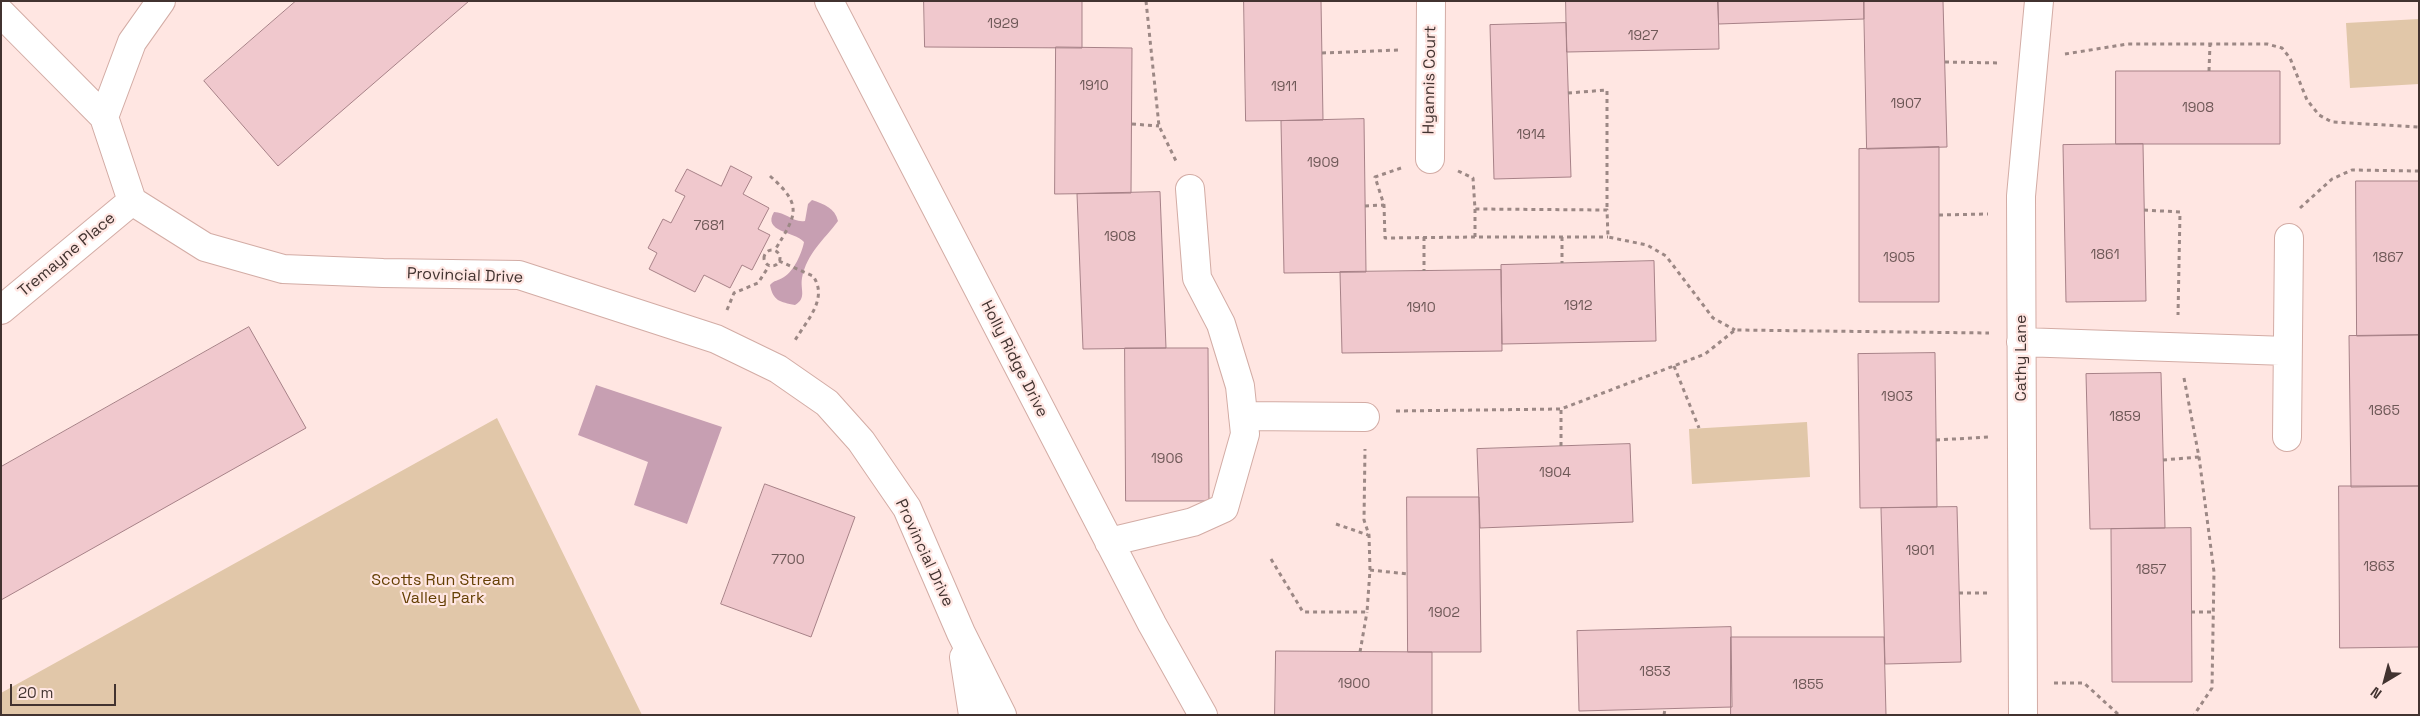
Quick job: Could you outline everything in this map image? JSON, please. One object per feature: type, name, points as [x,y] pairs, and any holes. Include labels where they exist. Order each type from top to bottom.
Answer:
[{"type":"street","points":[[104,117],[132,42],[161,1]]},
{"type":"street","name":"Holly Ridge Drive","points":[[829,1],[1109,542],[1203,715]]},
{"type":"street","name":"Hyannis Court","points":[[1430,159],[1431,1]]},
{"type":"street","name":"Cathy Lane","points":[[2023,715],[2021,213],[2039,1]]},
{"type":"street","points":[[1,13],[104,117],[132,201]]},
{"type":"street","points":[[1109,542],[1193,522],[1224,508],[1245,434],[1240,386],[1221,324],[1197,278],[1190,189]]},
{"type":"street","name":"Tremayne Place","points":[[1,310],[132,201]]},
{"type":"street","name":"Provincial Drive","points":[[132,201],[205,247],[283,269],[518,275],[716,339],[778,368],[827,403],[861,441],[907,508],[960,633],[1002,715]]},
{"type":"street","points":[[2287,437],[2289,238]]},
{"type":"street","points":[[2022,338],[2178,348],[2287,352]]},
{"type":"street","points":[[1243,416],[1365,418]]},
{"type":"street","name":"Provincial Drive","points":[[960,633],[973,715]]},
{"type":"path","points":[[1146,1],[1159,126],[1190,189]]},
{"type":"path","points":[[1945,62],[2033,62],[2128,44],[2266,44],[2282,48],[2290,58],[2307,100],[2319,115],[2332,122],[2419,127]]},
{"type":"path","points":[[2209,71],[2210,44]]},
{"type":"path","points":[[1322,53],[1431,49]]},
{"type":"path","points":[[1568,93],[1607,90],[1608,237]]},
{"type":"path","points":[[1132,124],[1159,126]]},
{"type":"path","points":[[1475,237],[1473,178],[1430,159],[1375,177],[1384,205],[1385,238],[1608,237],[1647,245],[1666,256],[1713,318],[1735,330],[2022,338]]},
{"type":"path","points":[[2289,238],[2297,211],[2332,179],[2352,170],[2419,171]]},
{"type":"path","points":[[770,176],[788,192],[793,204],[794,214],[774,250],[763,253],[764,261],[769,266],[775,266],[779,261],[779,254],[774,250]]},
{"type":"path","points":[[1365,206],[1384,205]]},
{"type":"path","points":[[1475,209],[1607,210]]},
{"type":"path","points":[[2144,210],[2180,212],[2178,348],[2199,457],[2214,572],[2212,688],[2194,715]]},
{"type":"path","points":[[1939,215],[2021,213]]},
{"type":"path","points":[[1424,237],[1424,271]]},
{"type":"path","points":[[1562,237],[1562,263]]},
{"type":"path","points":[[778,368],[819,300],[819,284],[813,276],[779,261]]},
{"type":"path","points":[[716,339],[734,294],[758,283],[769,266]]},
{"type":"path","points":[[1360,652],[1367,612],[1370,570],[1368,535],[1364,520],[1365,412],[1561,409],[1704,354],[1735,330]]},
{"type":"path","points":[[1674,366],[1699,428]]},
{"type":"path","points":[[1561,409],[1561,446]]},
{"type":"path","points":[[1936,440],[2022,434]]},
{"type":"path","points":[[2164,460],[2199,457]]},
{"type":"path","points":[[1336,524],[1368,535]]},
{"type":"path","points":[[1271,559],[1303,612],[1367,612]]},
{"type":"path","points":[[1370,570],[1408,574]]},
{"type":"path","points":[[2191,612],[2213,612]]},
{"type":"path","points":[[2023,683],[2084,683],[2119,715]]},
{"type":"path","points":[[1664,715],[1665,709]]},
{"type":"green space","points":[[2419,19],[2419,84],[2350,88],[2346,23]]},
{"type":"green space","name":"Scotts Run Stream Valley Park","points":[[497,418],[642,715],[1,715],[1,693]]},
{"type":"green space","points":[[1807,422],[1810,477],[1692,484],[1689,429]]},
{"type":"shaded area","points":[[812,200],[832,210],[838,221],[812,254],[804,269],[801,300],[795,305],[785,303],[775,298],[770,285],[791,271],[804,242],[776,227],[772,224],[771,219],[774,212],[778,212],[797,220],[805,221],[808,204]]},
{"type":"shaded area","points":[[596,385],[722,427],[687,524],[634,505],[648,462],[578,435]]},
{"type":"building","points":[[296,1],[469,1],[278,166],[204,81]]},
{"type":"building","points":[[924,1],[1082,1],[1082,48],[925,47]]},
{"type":"building","points":[[1244,1],[1321,1],[1323,120],[1246,121]]},
{"type":"building","points":[[1566,1],[1718,1],[1719,49],[1567,52]]},
{"type":"building","points":[[1718,1],[1864,1],[1864,19],[1719,24]]},
{"type":"building","points":[[1864,1],[1943,1],[1947,147],[1867,149]]},
{"type":"building","points":[[1566,23],[1571,177],[1494,179],[1490,25]]},
{"type":"building","points":[[1056,47],[1132,48],[1131,193],[1055,194]]},
{"type":"building","points":[[2116,71],[2280,71],[2280,144],[2116,144]]},
{"type":"building","points":[[1364,119],[1366,272],[1284,273],[1281,121]]},
{"type":"building","points":[[2143,144],[2146,301],[2066,302],[2063,145]]},
{"type":"building","points":[[1939,147],[1939,302],[1859,302],[1859,149]]},
{"type":"building","points":[[731,166],[752,177],[743,194],[769,208],[758,229],[770,235],[752,270],[742,265],[730,288],[704,275],[695,292],[649,269],[657,253],[648,248],[663,219],[671,223],[685,196],[675,191],[687,169],[721,186]]},
{"type":"building","points":[[2356,181],[2419,181],[2419,335],[2357,336]]},
{"type":"building","points":[[1160,192],[1166,348],[1083,349],[1077,194]]},
{"type":"building","points":[[1654,261],[1656,341],[1502,344],[1501,265]]},
{"type":"building","points":[[1501,270],[1502,351],[1342,353],[1340,272]]},
{"type":"building","points":[[249,327],[306,428],[1,600],[1,467]]},
{"type":"building","points":[[2419,335],[2419,486],[2351,487],[2349,336]]},
{"type":"building","points":[[1125,348],[1208,348],[1209,501],[1126,501]]},
{"type":"building","points":[[1935,353],[1937,507],[1860,508],[1858,354]]},
{"type":"building","points":[[2161,373],[2165,528],[2090,529],[2086,374]]},
{"type":"building","points":[[1630,444],[1633,522],[1480,528],[1477,449]]},
{"type":"building","points":[[765,484],[855,517],[811,637],[721,604]]},
{"type":"building","points":[[2339,486],[2419,486],[2419,647],[2340,648]]},
{"type":"building","points":[[1407,497],[1479,497],[1481,652],[1408,652]]},
{"type":"building","points":[[1957,507],[1961,662],[1885,664],[1881,508]]},
{"type":"building","points":[[2191,528],[2192,682],[2112,682],[2111,529]]},
{"type":"building","points":[[1731,627],[1732,707],[1579,711],[1577,631]]},
{"type":"building","points":[[1731,637],[1884,637],[1886,715],[1731,715]]},
{"type":"building","points":[[1276,651],[1432,652],[1432,715],[1275,715]]}]
